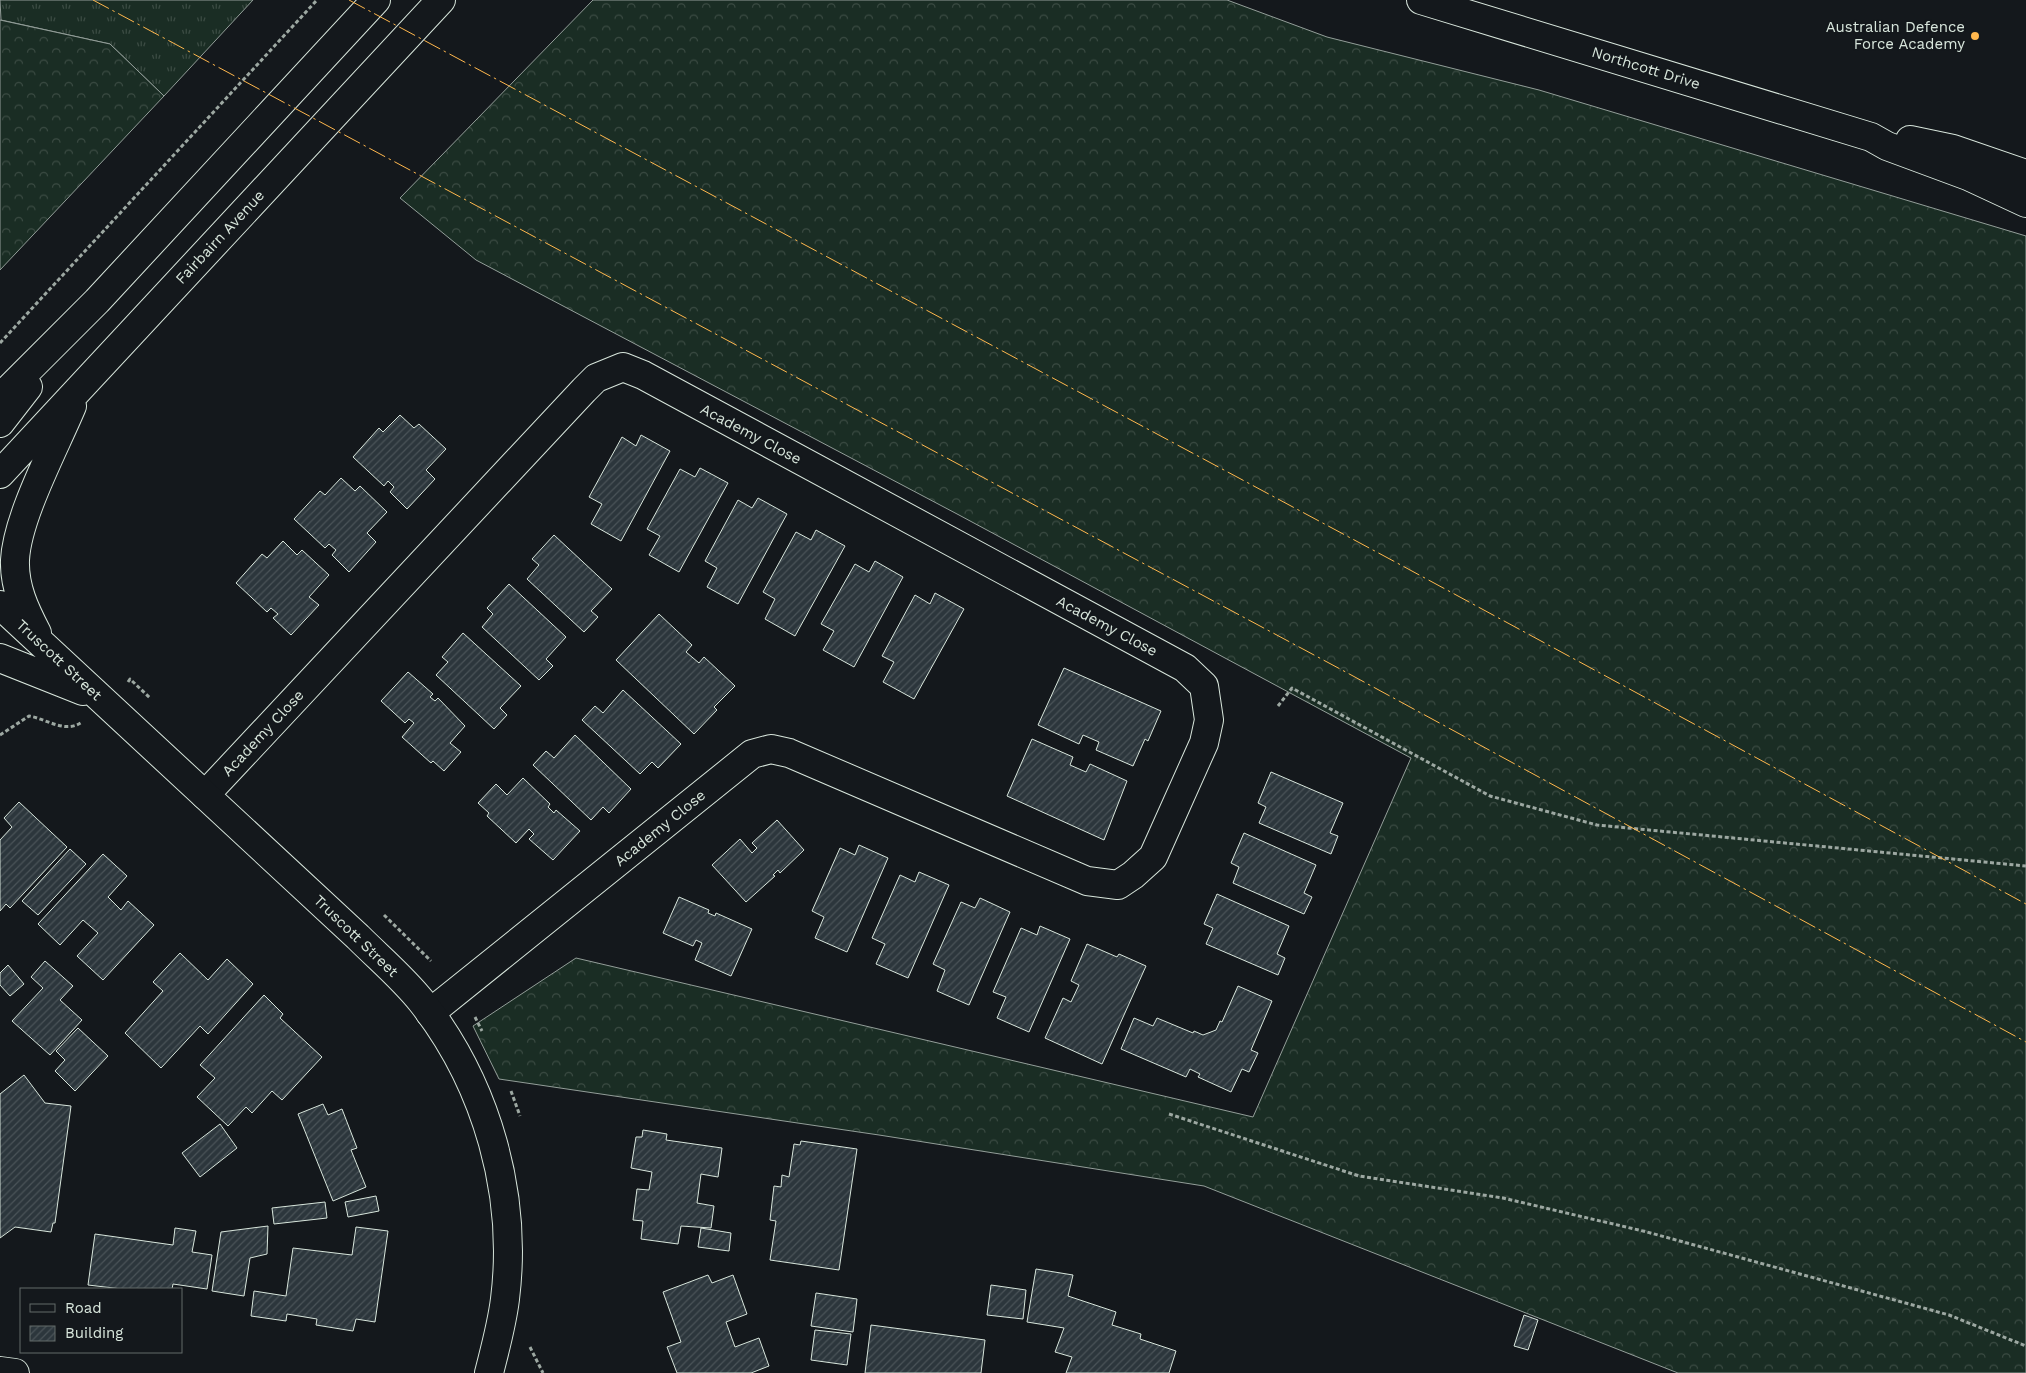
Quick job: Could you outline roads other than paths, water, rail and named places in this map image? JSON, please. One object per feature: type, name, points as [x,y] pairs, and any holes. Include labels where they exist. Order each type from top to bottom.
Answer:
[{"type":"street","points":[[0,398],[97,301],[376,0]]},
{"type":"street","name":"Fairbairn Avenue","points":[[0,474],[440,0]]},
{"type":"street","name":"Northcott Drive","points":[[1420,0],[1872,136],[1891,136],[1954,149],[2026,174]]},
{"type":"street","name":"Northcott Drive","points":[[1872,136],[1887,146],[1968,176],[2026,203]]},
{"type":"street","points":[[0,423],[97,301]]},
{"type":"street","name":"Academy Close","points":[[205,795],[584,390],[596,378],[622,367],[643,375],[1176,663],[1204,686],[1209,720],[1204,743],[1153,857],[1133,875],[1118,885],[1087,881],[790,753],[771,748],[752,754],[430,1012]]},
{"type":"street","points":[[43,645],[19,593],[16,571],[17,549],[32,500],[81,386]]},
{"type":"street","name":"Truscott Street","points":[[0,605],[393,971],[430,1012],[456,1053],[478,1095],[498,1161],[504,1194],[508,1239],[506,1286],[503,1314],[489,1373]]},
{"type":"street","points":[[0,658],[102,700]]},
{"type":"street","points":[[0,1371],[15,1373]]},
{"type":"place","name":"Australian Defence Force Academy","points":[[1975,36]]}]
